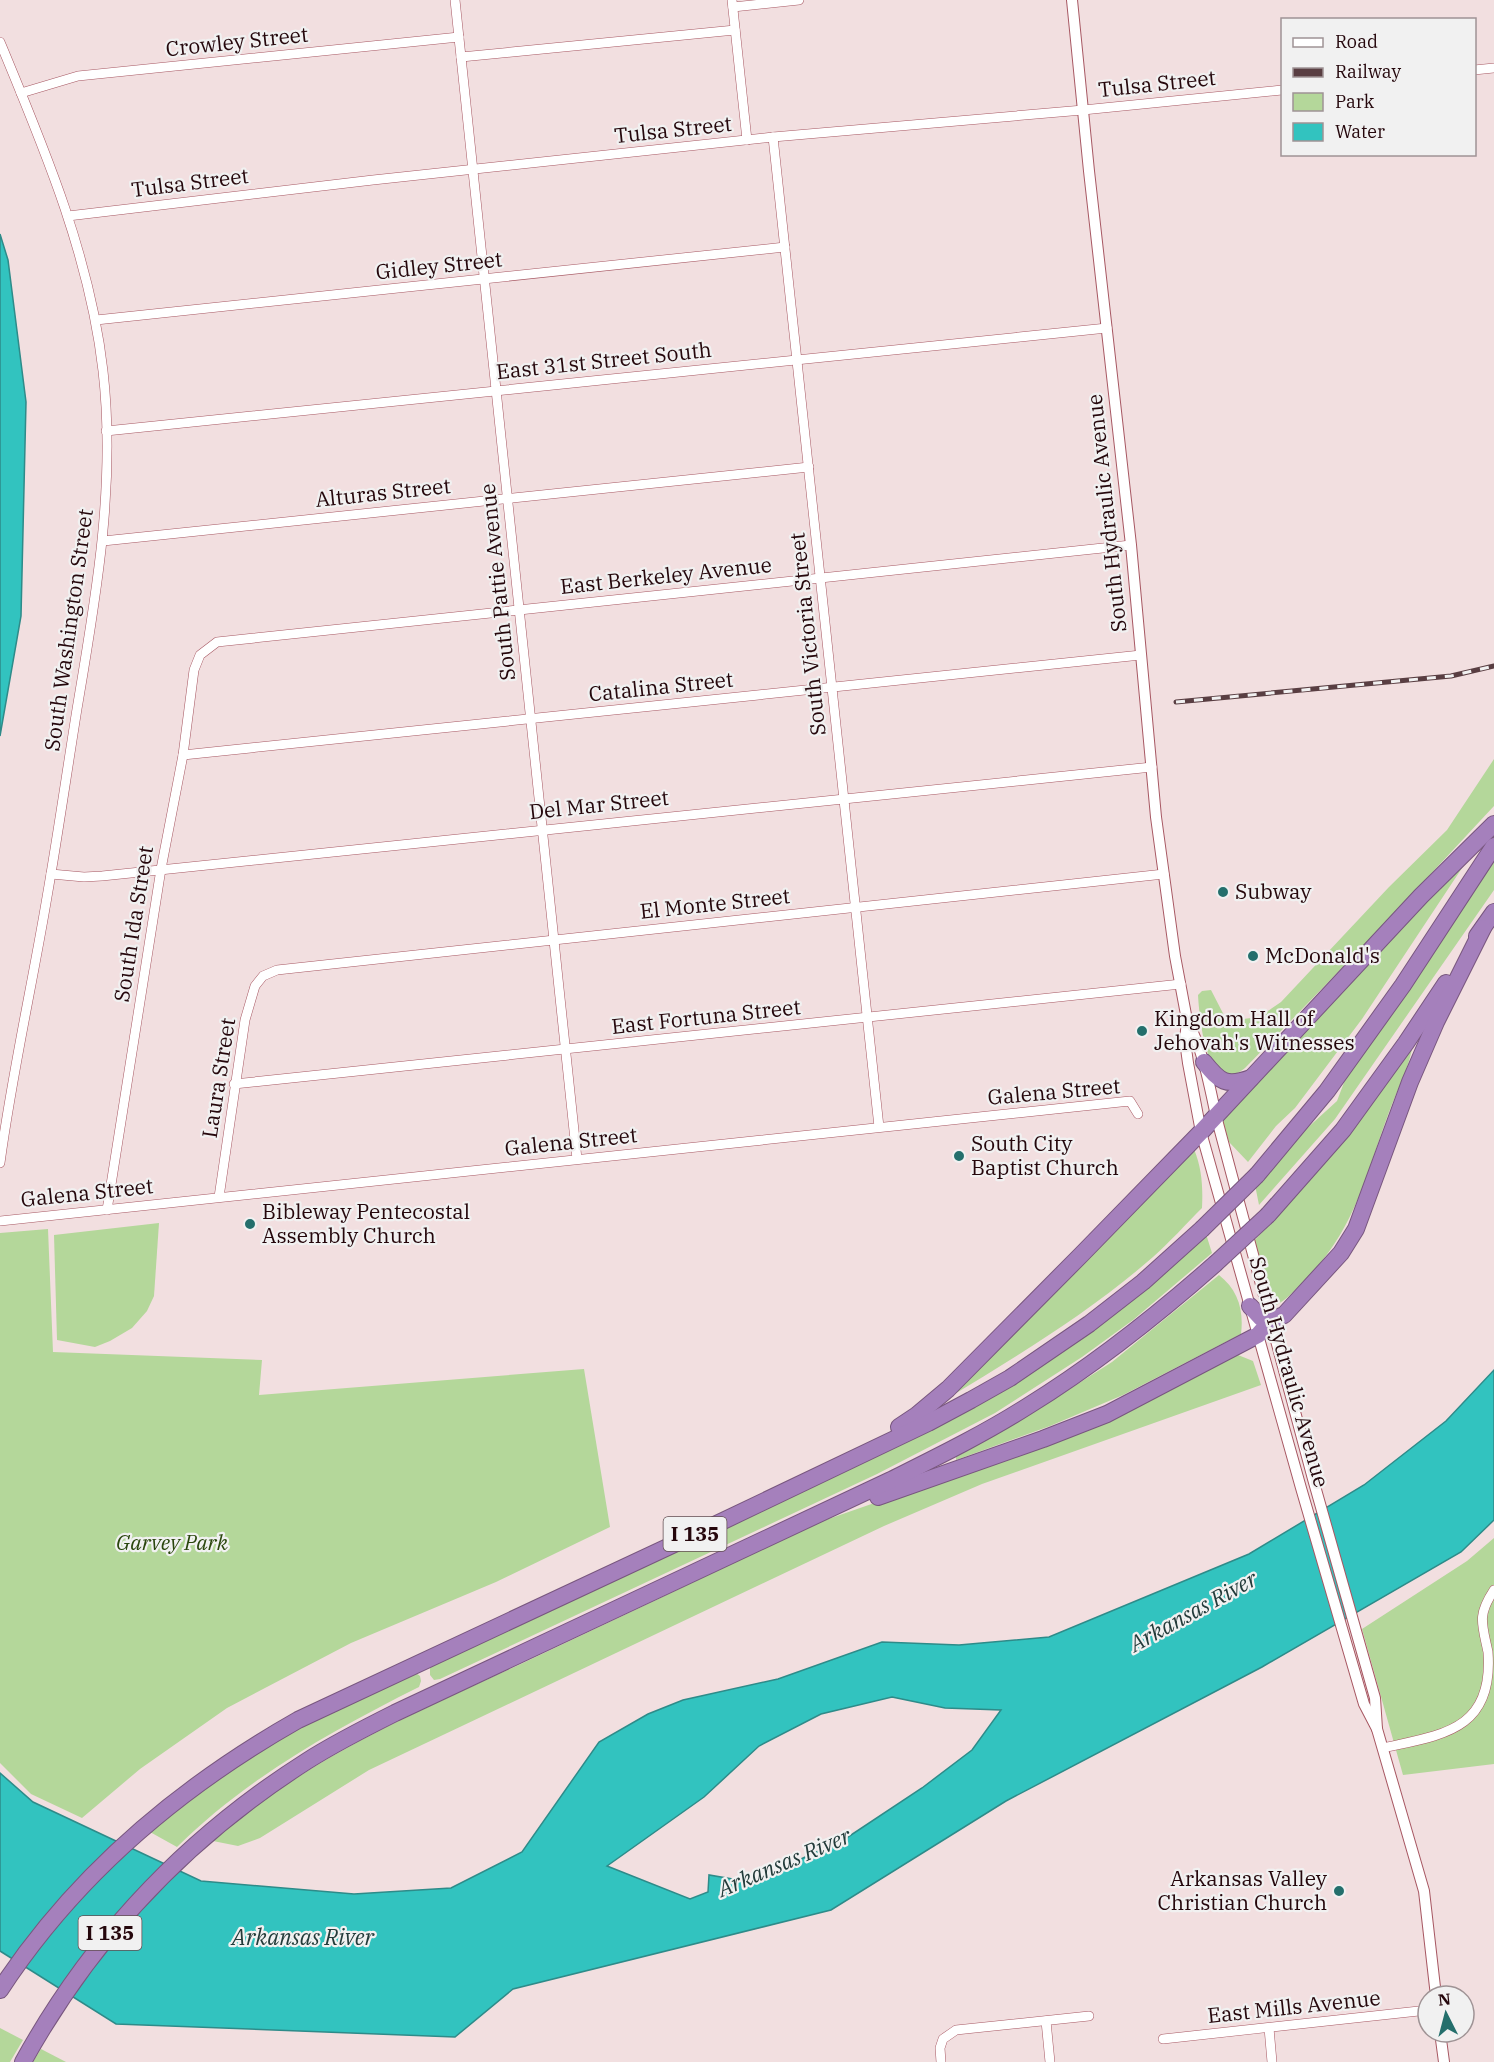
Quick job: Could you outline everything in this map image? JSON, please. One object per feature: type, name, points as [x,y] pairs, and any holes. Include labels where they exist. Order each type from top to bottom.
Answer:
[{"type":"highway","points":[[802,1484],[917,1415],[948,1389],[1201,1132],[1421,896],[1494,824]]},
{"type":"highway","name":"I 135","points":[[0,1990],[72,1896],[136,1832],[241,1754],[298,1720],[928,1423],[1010,1378],[1080,1330],[1143,1282],[1257,1175],[1327,1091],[1403,985],[1494,846]]},
{"type":"highway","name":"I 135","points":[[23,2062],[88,1959],[121,1919],[156,1880],[204,1836],[273,1783],[345,1738],[394,1713],[963,1444],[1028,1407],[1154,1318],[1269,1215],[1343,1130],[1406,1043],[1494,912]]},
{"type":"highway","points":[[789,1527],[1043,1439],[1107,1413],[1258,1335],[1270,1320],[1284,1315],[1341,1253],[1356,1229],[1410,1082],[1436,1022],[1483,928]]},
{"type":"highway","points":[[1204,1062],[1216,1077],[1225,1082],[1236,1083],[1252,1077]]},
{"type":"highway","points":[[1250,1306],[1261,1318],[1270,1320]]},
{"type":"street","name":"South Pattie Avenue","points":[[455,0],[577,1159]]},
{"type":"street","points":[[747,140],[733,4],[799,0]]},
{"type":"street","name":"South Hydraulic Avenue","points":[[1072,0],[1164,874],[1175,956],[1187,1020],[1185,1041],[1201,1132],[1364,1704],[1377,1729],[1424,1890],[1435,1984]]},
{"type":"street","points":[[461,57],[735,30]]},
{"type":"street","name":"Crowley Street","points":[[21,93],[78,76],[459,37]]},
{"type":"street","name":"South Washington Street","points":[[0,42],[68,216],[93,304],[104,373],[107,464],[103,541],[51,874],[0,1163]]},
{"type":"street","points":[[1476,70],[1494,68]]},
{"type":"street","name":"Tulsa Street","points":[[68,216],[773,137],[1281,90]]},
{"type":"street","name":"South Victoria Street","points":[[773,137],[879,1127]]},
{"type":"street","name":"Gidley Street","points":[[96,320],[785,247]]},
{"type":"street","name":"East 31st Street South","points":[[106,431],[1107,328]]},
{"type":"street","name":"Alturas Street","points":[[103,541],[809,467]]},
{"type":"street","name":"East Berkeley Avenue","points":[[207,649],[224,640],[1131,545]]},
{"type":"street","name":"South Ida Street","points":[[107,1210],[161,869],[183,755],[194,670],[200,655],[207,649]]},
{"type":"street","name":"Catalina Street","points":[[183,755],[1141,655]]},
{"type":"street","name":"Del Mar Street","points":[[51,874],[84,877],[1152,767]]},
{"type":"street","name":"El Monte Street","points":[[271,972],[554,939],[1164,874]]},
{"type":"street","name":"Laura Street","points":[[219,1197],[245,1020],[253,991],[259,980],[271,972]]},
{"type":"street","name":"East Fortuna Street","points":[[234,1084],[1181,984]]},
{"type":"street","name":"South Hydraulic Avenue","points":[[1187,1020],[1197,1038],[1204,1062],[1270,1320],[1362,1649],[1375,1698],[1377,1729]]},
{"type":"street","name":"Galena Street","points":[[0,1221],[1130,1101],[1138,1114]]},
{"type":"street","points":[[1383,1748],[1444,1734],[1471,1721],[1481,1708],[1490,1689],[1491,1667],[1481,1620],[1484,1606],[1494,1590]]},
{"type":"street","name":"East Mills Avenue","points":[[1163,2038],[1416,2011]]},
{"type":"street","points":[[941,2062],[940,2048],[943,2039],[956,2030],[1089,2016]]},
{"type":"street","points":[[1046,2021],[1050,2062]]},
{"type":"street","points":[[1269,2028],[1272,2062]]},
{"type":"street","points":[[1442,2044],[1444,2062]]},
{"type":"green space","points":[[1494,759],[1494,806],[1245,1068],[1232,1074],[1216,1067],[1205,1043],[1198,995],[1202,991],[1211,990],[1227,1021],[1259,1017],[1281,1002],[1389,887],[1447,830]]},
{"type":"green space","points":[[1494,857],[1494,890],[1335,1119],[1259,1205],[1255,1185],[1303,1132],[1337,1101],[1348,1072]]},
{"type":"green space","points":[[1468,859],[1362,1019],[1295,1108],[1276,1126],[1248,1162],[1229,1142],[1221,1117]]},
{"type":"green space","points":[[1413,1043],[1406,1069],[1365,1181],[1347,1223],[1321,1263],[1293,1292],[1275,1306],[1254,1241],[1320,1168]]},
{"type":"green space","points":[[1194,1149],[1201,1178],[1202,1208],[1172,1239],[1129,1277],[1079,1314],[948,1398]]},
{"type":"green space","points":[[159,1223],[154,1296],[147,1311],[132,1328],[95,1347],[57,1340],[54,1235]]},
{"type":"green space","name":"Garvey Park","points":[[48,1229],[53,1352],[262,1360],[259,1395],[584,1369],[610,1527],[496,1582],[351,1643],[227,1708],[140,1769],[82,1818],[31,1794],[0,1763],[0,1233]]},
{"type":"green space","points":[[1206,1234],[1212,1253],[1133,1320],[1082,1357],[995,1413],[877,1474],[440,1679],[434,1680],[430,1675],[430,1668],[437,1662],[923,1433]]},
{"type":"green space","points":[[1219,1275],[1231,1287],[1238,1301],[1242,1317],[1241,1334],[1123,1395],[1050,1426],[956,1460],[956,1457],[1037,1410],[1112,1362]]},
{"type":"green space","points":[[1238,1355],[1253,1361],[1261,1385],[982,1484],[884,1526],[369,1770],[260,1838],[238,1846],[213,1841],[284,1786],[361,1740],[814,1524],[883,1500]]},
{"type":"green space","points":[[1494,1538],[1494,1764],[1403,1775],[1362,1629],[1467,1561]]},
{"type":"green space","points":[[416,1673],[420,1676],[419,1687],[291,1758],[232,1799],[177,1847],[150,1832],[246,1758],[288,1732]]},
{"type":"green space","points":[[0,2028],[23,2040],[10,2062],[0,2062]]},
{"type":"green space","points":[[41,2049],[66,2062],[33,2062]]},
{"type":"water","points":[[0,234],[8,260],[26,402],[21,616],[0,736]]},
{"type":"water","name":"Arkansas River","points":[[1494,1370],[1494,1520],[1461,1552],[1262,1667],[1006,1801],[831,1910],[513,1989],[455,2037],[116,2024],[0,1951],[0,1773],[33,1802],[201,1881],[354,1894],[451,1888],[522,1852],[599,1742],[648,1714],[683,1700],[778,1679],[882,1642],[959,1645],[1049,1637],[1249,1554],[1364,1485],[1446,1421]],"holes":[[[892,1697],[945,1708],[1001,1710],[972,1750],[922,1788],[845,1839],[750,1882],[709,1875],[708,1892],[690,1899],[607,1866],[704,1797],[759,1746],[821,1714]]]},
{"type":"railway","points":[[1176,702],[1451,676],[1494,666]]},
{"type":"place","name":"Subway","points":[[1223,892]]},
{"type":"place","name":"McDonald's","points":[[1253,956]]},
{"type":"place","name":"Kingdom Hall of Jehovah's Witnesses","points":[[1142,1031]]},
{"type":"place","name":"South City Baptist Church","points":[[959,1156]]},
{"type":"place","name":"Bibleway Pentecostal Assembly Church","points":[[250,1224]]},
{"type":"place","name":"Arkansas Valley Christian Church","points":[[1339,1891]]}]
